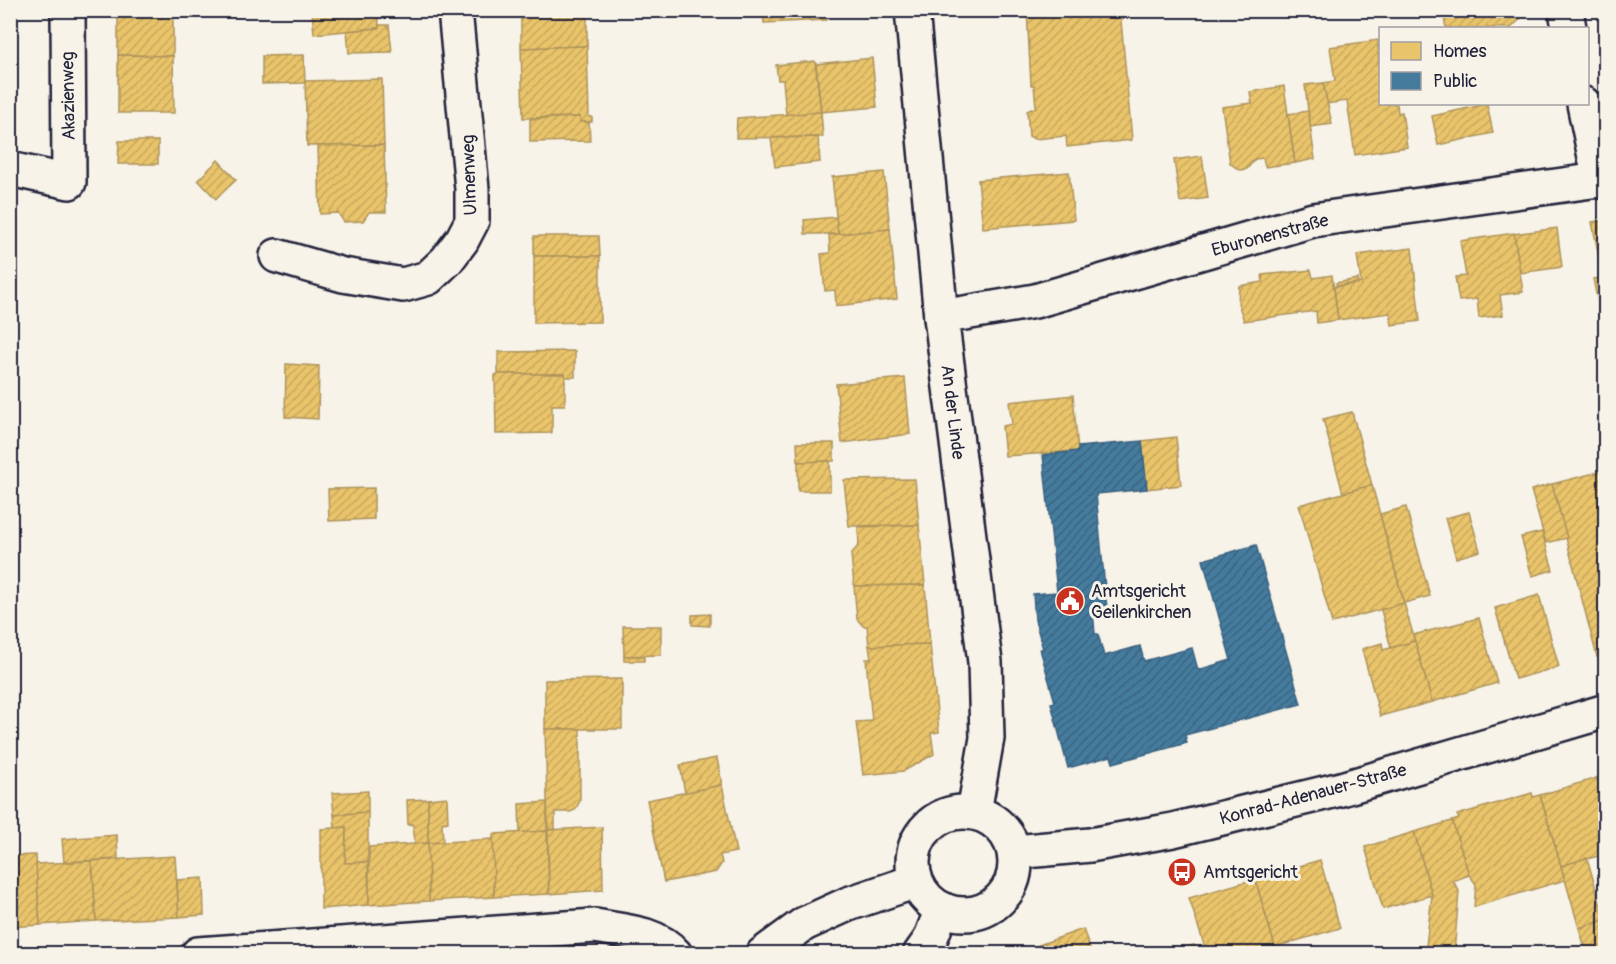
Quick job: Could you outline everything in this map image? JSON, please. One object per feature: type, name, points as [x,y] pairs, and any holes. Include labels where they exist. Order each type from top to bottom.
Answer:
[{"type":"street","name":"Akazienweg","points":[[10,169],[69,182],[68,10]]},
{"type":"street","name":"Ulmenweg","points":[[277,256],[343,275],[403,285],[428,278],[457,246],[472,221],[468,133],[455,10]]},
{"type":"street","name":"An der Linde","points":[[912,10],[941,317],[985,662],[987,738],[974,812]]},
{"type":"street","points":[[1566,10],[1569,27]]},
{"type":"street","points":[[1584,105],[1603,180]]},
{"type":"street","name":"Eburonenstraße","points":[[941,317],[1035,301],[1313,220],[1603,180]]},
{"type":"street","name":"Konrad-Adenauer-Straße","points":[[1015,852],[1090,845],[1161,833],[1341,789],[1605,711]]},
{"type":"street","points":[[958,812],[974,812],[993,819],[1007,834],[1015,852],[1016,867],[1006,893],[996,904],[970,914],[942,909],[926,898],[916,881],[912,865],[914,850],[920,836],[930,824],[943,815],[958,812]]},
{"type":"street","points":[[763,954],[804,924],[848,904],[916,881]]},
{"type":"street","points":[[920,954],[930,940],[942,909]]},
{"type":"street","points":[[198,954],[595,926],[643,934],[668,945],[675,954]]},
{"type":"building: Homes","points":[[118,10],[173,10],[173,56],[118,55]]},
{"type":"building: Homes","points":[[312,10],[378,10],[379,28],[314,34]]},
{"type":"building: Homes","points":[[521,10],[587,10],[587,46],[521,48]]},
{"type":"building: Homes","points":[[763,10],[827,10],[827,20],[764,23]]},
{"type":"building: Homes","points":[[1027,10],[1120,10],[1132,140],[1067,147],[1066,136],[1034,139],[1029,136],[1027,111],[1036,107],[1034,85],[1031,85]]},
{"type":"building: Homes","points":[[1448,10],[1518,10],[1520,19],[1512,27],[1446,27],[1444,18]]},
{"type":"building: Homes","points":[[379,25],[389,25],[392,52],[349,53],[347,31],[379,28]]},
{"type":"building: Homes","points":[[1378,40],[1379,105],[1397,105],[1398,113],[1402,112],[1407,147],[1355,155],[1347,101],[1326,104],[1323,83],[1335,81],[1330,47]]},
{"type":"building: Homes","points":[[587,46],[589,117],[592,117],[592,122],[580,122],[580,117],[523,118],[521,48]]},
{"type":"building: Homes","points":[[118,55],[173,56],[174,113],[118,113]]},
{"type":"building: Homes","points":[[304,55],[305,83],[262,84],[262,56]]},
{"type":"building: Homes","points":[[872,58],[877,107],[821,112],[816,64]]},
{"type":"building: Homes","points":[[815,61],[821,112],[786,115],[783,80],[778,80],[776,65]]},
{"type":"building: Homes","points":[[382,79],[384,145],[307,146],[305,81]]},
{"type":"building: Homes","points":[[1323,83],[1332,124],[1310,127],[1305,85]]},
{"type":"building: Homes","points":[[1284,86],[1295,163],[1265,167],[1263,158],[1255,159],[1247,169],[1239,170],[1230,163],[1222,107],[1252,103],[1250,92]]},
{"type":"building: Homes","points":[[1487,105],[1493,133],[1438,145],[1432,116]]},
{"type":"building: Homes","points":[[1308,111],[1315,159],[1295,163],[1288,114]]},
{"type":"building: Homes","points":[[821,112],[823,137],[736,138],[737,118]]},
{"type":"building: Homes","points":[[580,117],[580,122],[589,122],[590,141],[530,142],[530,119]]},
{"type":"building: Homes","points":[[818,137],[820,162],[775,167],[771,138]]},
{"type":"building: Homes","points":[[119,141],[158,141],[158,164],[118,164]]},
{"type":"building: Homes","points":[[384,145],[386,212],[369,212],[363,221],[344,222],[338,213],[320,214],[318,146]]},
{"type":"building: Homes","points":[[1202,156],[1208,198],[1180,202],[1174,160]]},
{"type":"building: Homes","points":[[218,160],[236,180],[216,199],[198,180]]},
{"type":"building: Homes","points":[[884,172],[890,229],[838,234],[832,177]]},
{"type":"building: Homes","points":[[1069,172],[1074,220],[983,228],[978,180]]},
{"type":"building: Homes","points":[[836,217],[838,234],[805,234],[804,220]]},
{"type":"building: Homes","points":[[1606,220],[1606,306],[1599,308],[1593,279],[1603,278],[1592,222]]},
{"type":"building: Homes","points":[[1557,228],[1562,267],[1520,273],[1514,234]]},
{"type":"building: Homes","points":[[890,229],[897,299],[836,306],[835,290],[825,291],[821,254],[830,253],[829,235]]},
{"type":"building: Homes","points":[[1514,233],[1523,292],[1500,295],[1503,315],[1479,318],[1477,299],[1459,301],[1455,277],[1466,276],[1460,241]]},
{"type":"building: Homes","points":[[534,236],[599,236],[600,256],[534,256]]},
{"type":"building: Homes","points":[[1412,248],[1420,321],[1392,325],[1390,313],[1338,320],[1334,287],[1361,283],[1357,255]]},
{"type":"building: Homes","points":[[534,256],[600,256],[600,322],[534,323]]},
{"type":"building: Homes","points":[[1311,270],[1313,278],[1332,275],[1338,320],[1317,323],[1316,311],[1244,321],[1238,303],[1239,286],[1263,282],[1262,275]]},
{"type":"building: Homes","points":[[1358,279],[1358,283],[1336,286],[1336,283]]},
{"type":"building: Homes","points":[[575,351],[575,377],[565,377],[565,374],[498,374],[498,352]]},
{"type":"building: Homes","points":[[286,364],[319,366],[318,419],[285,417]]},
{"type":"building: Homes","points":[[565,374],[565,405],[552,405],[552,433],[496,434],[495,375]]},
{"type":"building: Homes","points":[[905,378],[910,434],[842,443],[836,384]]},
{"type":"building: Homes","points":[[1073,395],[1078,451],[1005,456],[1002,426],[1012,424],[1009,402]]},
{"type":"building: Homes","points":[[1352,412],[1372,485],[1343,493],[1323,419]]},
{"type":"building: Homes","points":[[1176,437],[1181,485],[1147,489],[1142,441]]},
{"type":"building: Homes","points":[[797,443],[834,443],[834,461],[798,462]]},
{"type":"building: Homes","points":[[830,461],[830,491],[798,491],[798,462]]},
{"type":"building: Homes","points":[[1606,470],[1606,654],[1597,657],[1552,484]]},
{"type":"building: Homes","points":[[915,479],[919,525],[849,526],[844,480]]},
{"type":"building: Homes","points":[[1552,484],[1567,538],[1546,543],[1531,490]]},
{"type":"building: Homes","points":[[1372,485],[1404,603],[1332,623],[1299,505]]},
{"type":"building: Homes","points":[[374,488],[374,519],[329,521],[328,489]]},
{"type":"building: Homes","points":[[1406,507],[1430,596],[1404,603],[1380,514]]},
{"type":"building: Homes","points":[[1469,512],[1480,551],[1456,558],[1445,518]]},
{"type":"building: Homes","points":[[919,525],[925,585],[854,586],[851,554],[859,545],[858,527]]},
{"type":"building: Homes","points":[[1542,532],[1553,570],[1532,576],[1521,537]]},
{"type":"building: Homes","points":[[925,585],[930,644],[869,646],[867,626],[863,626],[857,619],[854,586]]},
{"type":"building: Homes","points":[[1539,595],[1559,667],[1515,679],[1495,608]]},
{"type":"building: Homes","points":[[1404,603],[1415,641],[1391,648],[1381,610]]},
{"type":"building: Homes","points":[[710,614],[710,626],[692,625],[692,615]]},
{"type":"building: Homes","points":[[1479,618],[1497,683],[1432,702],[1413,635]]},
{"type":"building: Homes","points":[[623,626],[661,626],[661,655],[624,656]]},
{"type":"building: Homes","points":[[1415,641],[1432,702],[1380,716],[1362,649],[1382,643],[1383,650]]},
{"type":"building: Homes","points":[[930,644],[939,732],[931,733],[934,754],[904,771],[863,775],[856,722],[872,721],[866,659],[871,659],[869,646]]},
{"type":"building: Homes","points":[[624,656],[644,656],[644,661],[624,661]]},
{"type":"building: Homes","points":[[622,679],[622,729],[545,729],[545,680]]},
{"type":"building: Homes","points":[[545,729],[580,729],[580,801],[575,810],[555,812],[555,829],[548,830]]},
{"type":"building: Homes","points":[[717,758],[722,785],[685,793],[680,765]]},
{"type":"building: Homes","points":[[1606,775],[1606,808],[1596,778]]},
{"type":"building: Homes","points":[[1597,778],[1606,808],[1606,854],[1561,866],[1540,795]]},
{"type":"building: Homes","points":[[722,785],[736,852],[720,855],[722,863],[716,872],[664,882],[647,800]]},
{"type":"building: Homes","points":[[368,791],[368,812],[334,815],[332,793]]},
{"type":"building: Homes","points":[[1532,793],[1533,797],[1540,795],[1565,880],[1474,907],[1476,884],[1469,875],[1452,821],[1459,819],[1457,815]]},
{"type":"building: Homes","points":[[447,797],[448,822],[442,823],[443,842],[428,843],[428,799]]},
{"type":"building: Homes","points":[[428,799],[428,843],[415,844],[413,824],[408,825],[407,800]]},
{"type":"building: Homes","points":[[547,802],[547,831],[520,833],[519,804]]},
{"type":"building: Homes","points":[[368,812],[368,862],[345,863],[346,827],[335,828],[334,815]]},
{"type":"building: Homes","points":[[1452,821],[1469,875],[1453,881],[1459,891],[1454,954],[1425,954],[1432,895],[1414,832]]},
{"type":"building: Homes","points":[[346,827],[345,863],[368,862],[369,905],[321,909],[321,829]]},
{"type":"building: Homes","points":[[602,827],[603,890],[549,894],[548,830]]},
{"type":"building: Homes","points":[[547,831],[549,894],[494,897],[493,834]]},
{"type":"building: Homes","points":[[1414,832],[1432,895],[1383,909],[1365,847]]},
{"type":"building: Homes","points":[[117,835],[118,859],[64,862],[62,839]]},
{"type":"building: Homes","points":[[493,839],[494,897],[429,901],[428,843]]},
{"type":"building: Homes","points":[[428,843],[429,901],[369,905],[369,847]]},
{"type":"building: Homes","points":[[36,855],[40,925],[10,927],[10,856]]},
{"type":"building: Homes","points":[[175,856],[179,917],[96,921],[92,861]]},
{"type":"building: Homes","points":[[1587,858],[1605,920],[1579,928],[1561,866]]},
{"type":"building: Homes","points":[[1320,860],[1340,928],[1275,947],[1255,879]]},
{"type":"building: Homes","points":[[92,861],[96,921],[40,925],[36,864]]},
{"type":"building: Homes","points":[[203,878],[204,915],[179,917],[177,880]]},
{"type":"building: Homes","points":[[1255,879],[1275,947],[1253,954],[1207,954],[1189,898]]},
{"type":"building: Homes","points":[[1604,917],[1606,917],[1606,954],[1587,954],[1579,928],[1605,920]]},
{"type":"building: Homes","points":[[1083,929],[1092,954],[1014,954]]},
{"type":"building: Homes","points":[[1194,945],[1197,954],[1167,953]]},
{"type":"building: Homes","points":[[1275,947],[1277,954],[1253,954]]},
{"type":"building: Homes","points":[[1425,948],[1425,954],[1401,954]]},
{"type":"building: Public","name":"Amtsgericht Geilenkirchen","points":[[1142,441],[1147,489],[1096,494],[1107,609],[1093,610],[1095,634],[1098,634],[1104,656],[1140,646],[1144,661],[1192,648],[1198,670],[1231,660],[1203,560],[1256,545],[1301,704],[1185,735],[1187,743],[1113,763],[1111,756],[1068,768],[1051,703],[1055,702],[1040,649],[1043,649],[1035,620],[1033,594],[1057,592],[1043,455],[1078,451],[1078,447]]},
{"type":"place","name":"Amtsgericht Geilenkirchen","points":[[1070,601]]},
{"type":"place","name":"Amtsgericht","points":[[1182,872]]}]
